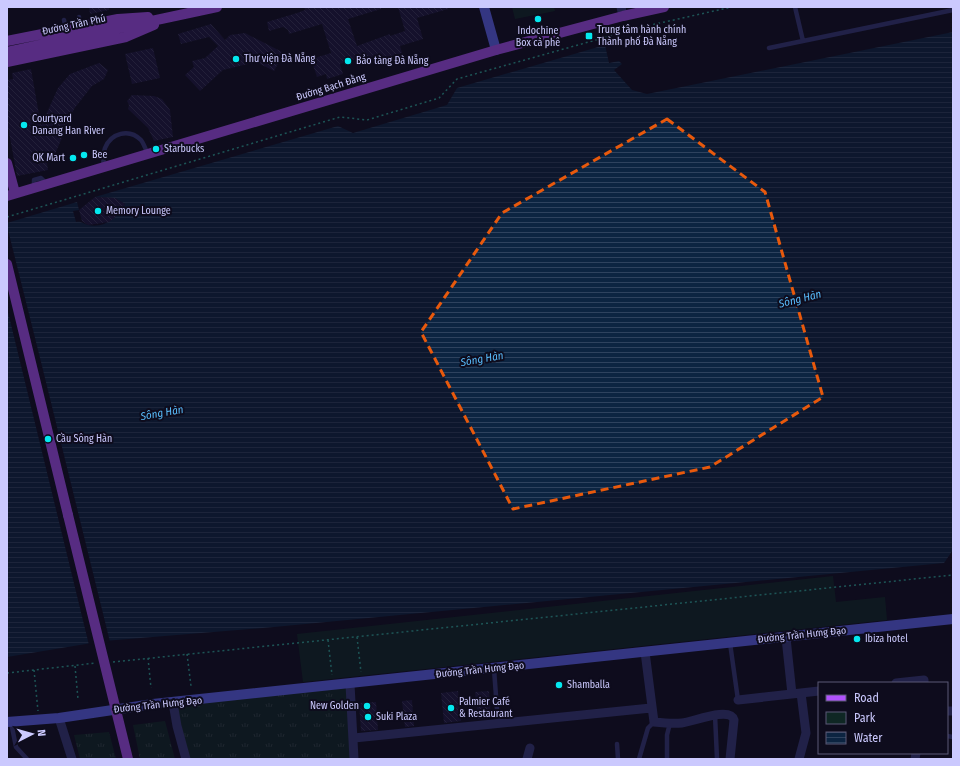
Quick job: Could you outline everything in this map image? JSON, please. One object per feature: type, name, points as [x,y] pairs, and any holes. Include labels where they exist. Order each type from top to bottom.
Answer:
[{"type":"main road","name":"Đường Trần Phú","points":[[7,52],[217,7]]},
{"type":"main road","points":[[484,7],[496,50]]},
{"type":"main road","name":"Đường Bạch Đằng","points":[[11,194],[496,50],[622,11],[664,7]]},
{"type":"main road","points":[[7,41],[79,22],[118,18],[180,15]]},
{"type":"main road","points":[[7,62],[126,37],[180,15]]},
{"type":"main road","points":[[7,163],[11,194]]},
{"type":"main road","points":[[7,264],[128,759]]},
{"type":"main road","name":"Đường Trần Hưng Đạo","points":[[9,722],[59,718],[80,714],[173,703],[786,638],[953,618]]},
{"type":"street","points":[[786,638],[806,733],[799,759]]},
{"type":"street","points":[[645,652],[654,722],[687,722],[726,713],[733,717],[730,759]]},
{"type":"street","points":[[905,682],[924,680],[924,682]]},
{"type":"street","points":[[350,684],[354,759]]},
{"type":"street","points":[[738,700],[818,691]]},
{"type":"street","points":[[173,703],[177,726],[186,759]]},
{"type":"street","points":[[354,738],[651,708]]},
{"type":"street","points":[[59,718],[72,759]]},
{"type":"street","points":[[527,759],[530,748]]},
{"type":"lane","points":[[795,7],[802,41]]},
{"type":"lane","points":[[769,48],[953,10]]},
{"type":"lane","points":[[104,167],[104,150],[108,141],[118,134],[131,133],[141,141],[148,154]]},
{"type":"lane","points":[[730,643],[738,700]]},
{"type":"lane","points":[[494,669],[498,723]]},
{"type":"lane","points":[[715,715],[717,759]]},
{"type":"lane","points":[[9,722],[16,747],[27,759]]},
{"type":"lane","points":[[639,759],[648,728],[654,722]]},
{"type":"lane","points":[[667,759],[667,735],[670,723]]},
{"type":"lane","points":[[617,744],[618,759]]},
{"type":"path","points":[[7,217],[340,117],[367,120],[439,98],[458,79],[642,27],[732,7]]},
{"type":"path","points":[[111,662],[953,575]]},
{"type":"path","points":[[357,636],[361,672]]},
{"type":"path","points":[[328,640],[332,675]]},
{"type":"path","points":[[187,654],[191,686]]},
{"type":"path","points":[[148,658],[151,688]]},
{"type":"path","points":[[7,673],[96,663]]},
{"type":"path","points":[[75,666],[78,699]]},
{"type":"highlighted area","points":[[667,119],[765,192],[823,397],[710,467],[513,509],[421,332],[502,213]]},
{"type":"green space","points":[[512,7],[554,7],[555,11],[515,19]]},
{"type":"green space","points":[[833,576],[836,602],[885,597],[887,620],[303,682],[297,634]]},
{"type":"green space","points":[[350,684],[354,759],[187,759],[173,703]]},
{"type":"green space","points":[[165,721],[175,759],[140,759],[133,725]]},
{"type":"green space","points":[[109,732],[116,759],[80,759],[74,735]]},
{"type":"water","name":"Sông Hàn","points":[[953,32],[953,550],[944,563],[274,627],[104,641],[7,657],[7,223],[77,202],[79,210],[73,211],[76,222],[94,226],[105,224],[118,213],[125,204],[115,198],[95,197],[338,126],[353,133],[447,105],[457,88],[605,45],[609,63],[619,61],[622,64],[614,70],[632,90],[647,94]]},
{"type":"pier","name":"Cầu Sông Hàn","points":[[7,226],[110,642],[89,645],[7,308]]},
{"type":"building","points":[[89,7],[109,7],[109,10],[90,14]]},
{"type":"building","points":[[304,7],[381,7],[381,9],[348,19],[357,46],[390,34],[390,36],[405,31],[398,7],[448,7],[448,9],[417,18],[423,39],[400,46],[402,53],[368,64],[365,56],[340,64],[343,74],[327,79],[326,74],[317,77],[311,59],[331,53],[322,24],[289,34],[288,30],[283,27],[269,31],[267,22],[305,10]]},
{"type":"building","points":[[211,24],[225,40],[230,35],[245,33],[284,53],[274,71],[256,62],[223,70],[200,91],[185,75],[194,67],[192,61],[205,58],[218,46],[209,37],[181,44],[178,34]]},
{"type":"building","points":[[153,48],[160,78],[132,84],[125,54]]},
{"type":"building","points":[[99,63],[108,70],[104,79],[92,86],[74,109],[53,159],[46,156],[48,170],[17,176],[7,121],[7,80],[13,79],[12,73],[31,69],[41,126],[58,88],[70,74]]},
{"type":"building","points":[[132,95],[154,96],[162,99],[170,110],[173,137],[154,141],[148,128],[128,109],[129,105],[127,101]]},
{"type":"building","points":[[95,197],[115,198],[125,204],[118,215],[109,222],[88,225],[82,221],[79,210]]},
{"type":"building","name":"Palmier Café & Restaurant","points":[[458,691],[461,721],[444,723],[441,693]]},
{"type":"building","points":[[489,691],[491,718],[478,719],[475,692]]},
{"type":"building","points":[[412,700],[414,726],[405,727],[402,701]]},
{"type":"building","name":"Suki Plaza","points":[[376,702],[378,730],[361,731],[359,703]]},
{"type":"place","name":"Indochine Box cà phê","points":[[538,19]]},
{"type":"place","name":"Trung tâm hành chính Thành phố Đà Nẵng","points":[[589,36]]},
{"type":"place","name":"Thư viện Đà Nẵng","points":[[236,59]]},
{"type":"place","name":"Bảo tàng Đà Nẵng","points":[[348,61]]},
{"type":"place","name":"Courtyard Danang Han River","points":[[24,125]]},
{"type":"place","name":"Starbucks","points":[[156,149]]},
{"type":"place","name":"Bee","points":[[84,155]]},
{"type":"place","name":"QK Mart","points":[[73,158]]},
{"type":"place","name":"Memory Lounge","points":[[98,211]]},
{"type":"place","name":"Cầu Sông Hàn","points":[[48,439]]},
{"type":"place","name":"Ibiza hotel","points":[[857,639]]},
{"type":"place","name":"Shamballa","points":[[559,685]]},
{"type":"place","name":"New Golden","points":[[367,706]]},
{"type":"place","name":"Palmier Café & Restaurant","points":[[451,708]]},
{"type":"place","name":"Suki Plaza","points":[[368,717]]}]
